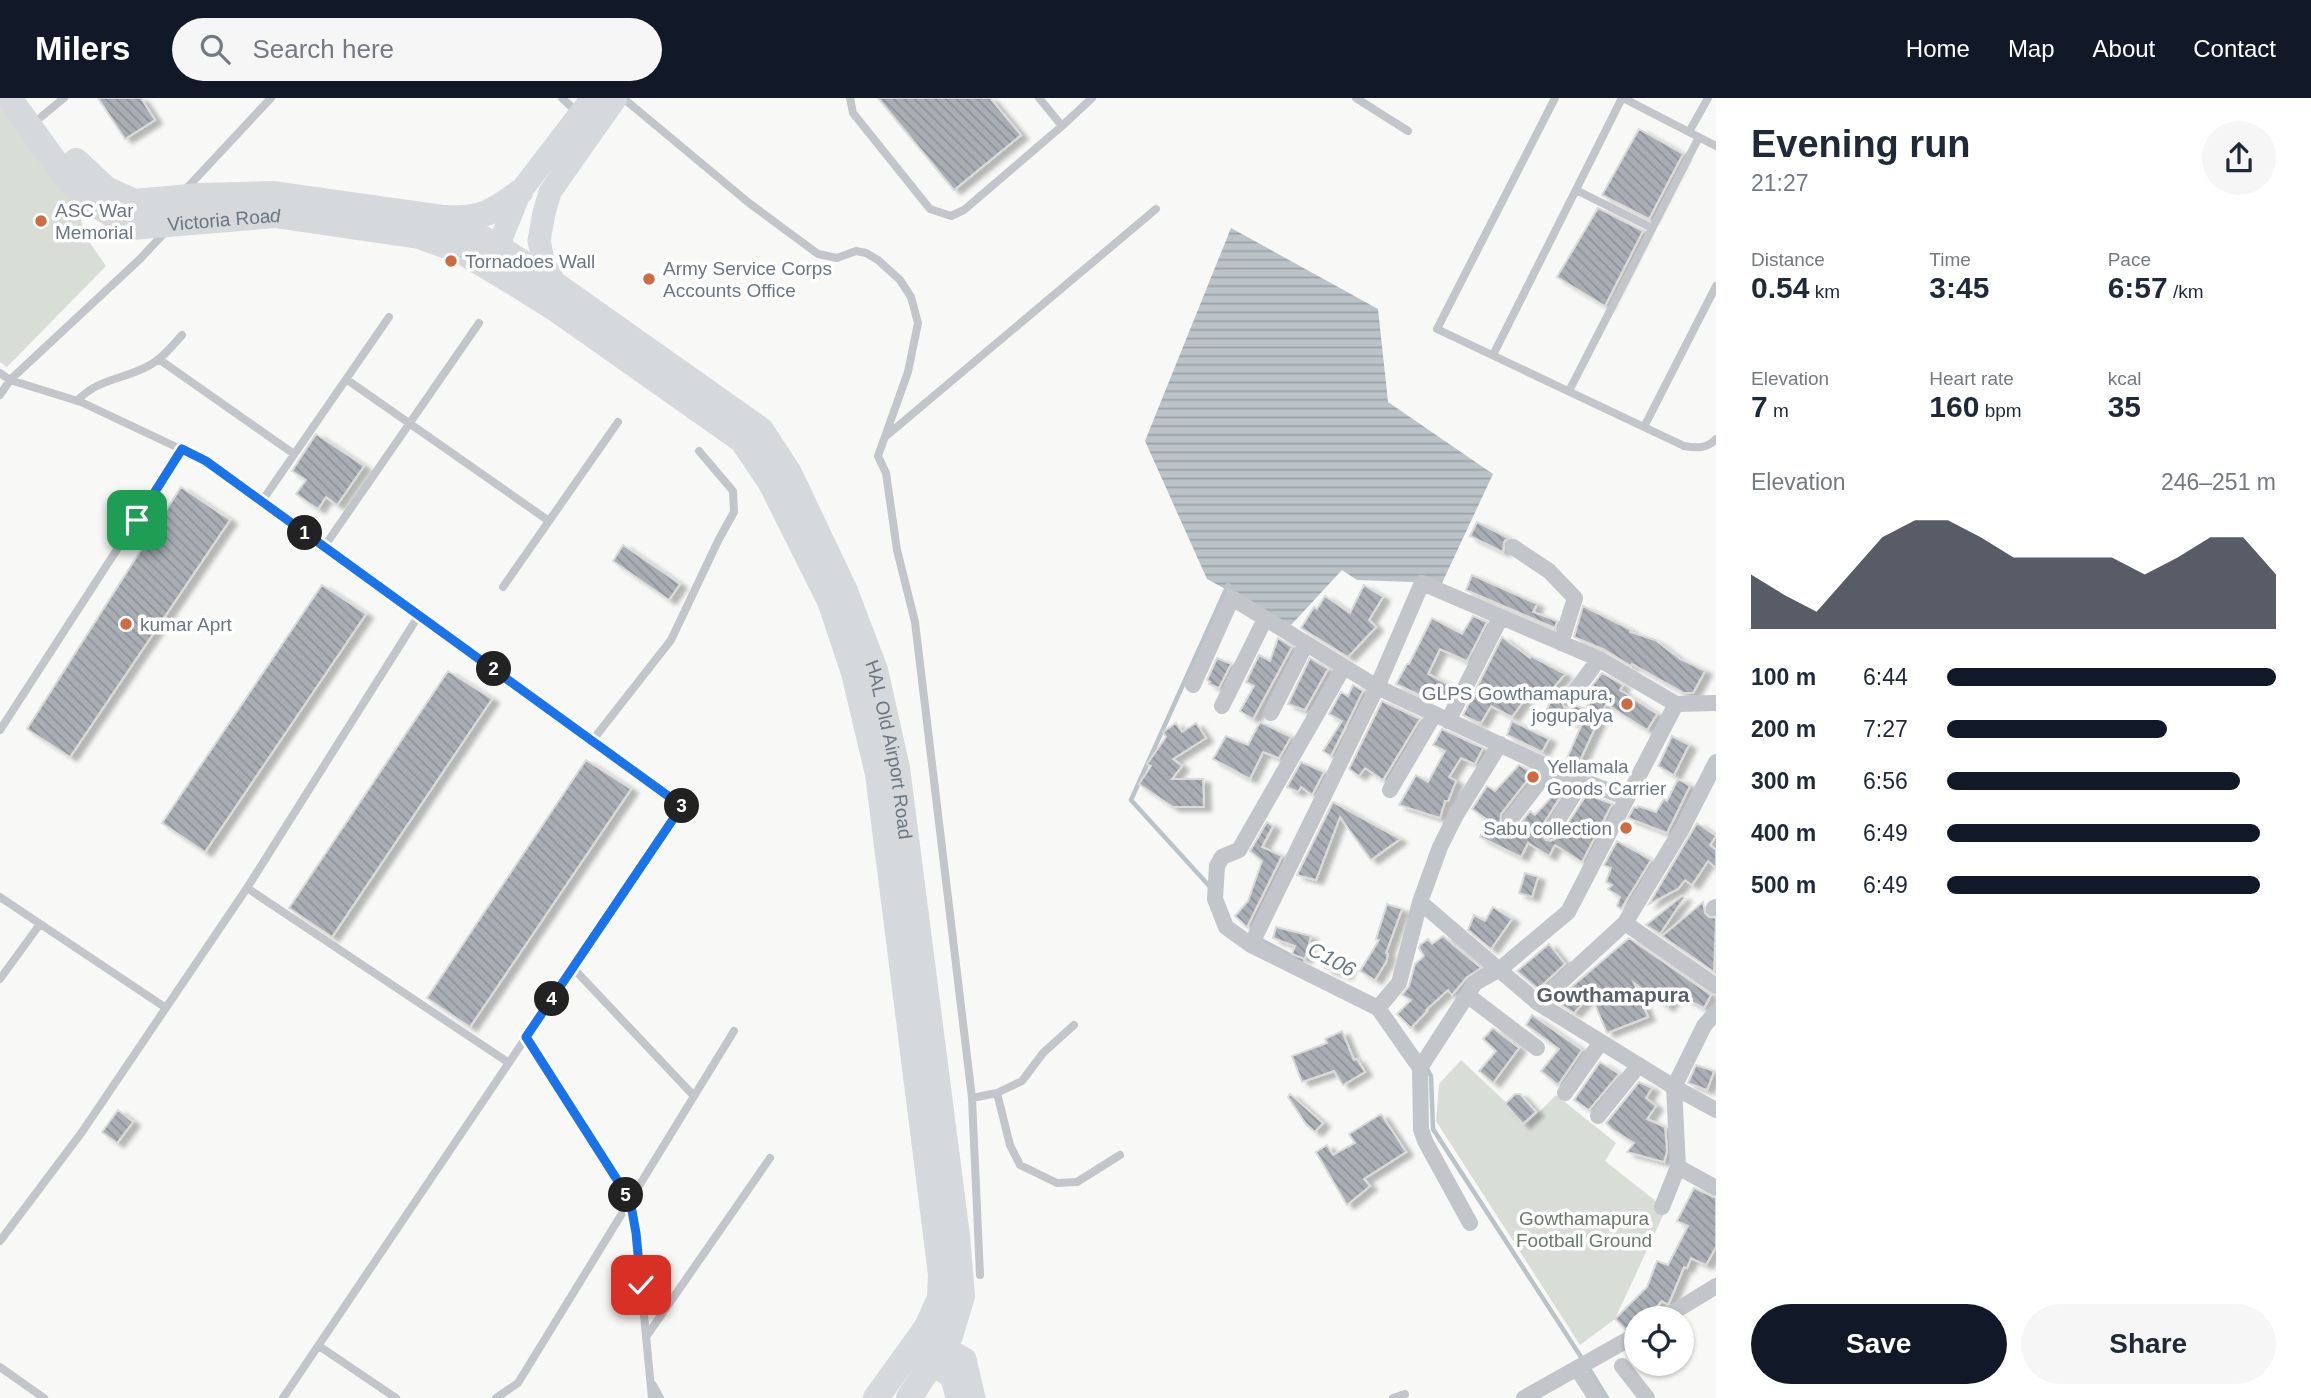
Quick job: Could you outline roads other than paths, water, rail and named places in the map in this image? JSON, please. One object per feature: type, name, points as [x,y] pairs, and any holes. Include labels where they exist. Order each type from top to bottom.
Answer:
[{"type":"main road","name":"Victoria Road","points":[[9,98],[68,180],[97,205],[132,227],[177,211],[274,194],[444,218],[494,257]]},
{"type":"main road","points":[[556,285],[544,264],[539,240],[550,192],[615,98]]},
{"type":"main road","points":[[494,257],[520,192],[585,106]]},
{"type":"main road","name":"Victoria Road","points":[[35,108],[79,166],[106,189],[135,202],[177,211],[275,215],[419,236],[461,251],[494,257]]},
{"type":"main road","points":[[444,218],[468,219],[484,215],[520,192]]},
{"type":"main road","name":"HAL Old Airport Road","points":[[494,257],[556,285],[761,430],[789,473],[845,591],[875,670],[897,768],[957,1236],[962,1296],[926,1350],[876,1398]]},
{"type":"main road","name":"HAL Old Airport Road","points":[[494,257],[559,311],[742,440],[771,483],[830,601],[854,673],[877,774],[940,1262],[940,1298],[909,1398]]},
{"type":"main road","points":[[926,1350],[952,1377],[957,1398]]},
{"type":"main road","points":[[926,1350],[965,1359],[974,1398]]},
{"type":"street","points":[[1514,547],[1549,571],[1575,598],[1561,643]]},
{"type":"street","points":[[1251,945],[1377,687],[1422,583],[1599,659],[1676,704],[1716,706]]},
{"type":"street","points":[[1194,685],[1232,598],[1377,687],[1550,768],[1627,798]]},
{"type":"street","points":[[1390,790],[1441,718],[1501,617]]},
{"type":"street","points":[[1222,706],[1265,618]]},
{"type":"street","points":[[1271,713],[1306,644]]},
{"type":"street","points":[[1570,698],[1599,659]]},
{"type":"street","points":[[1343,668],[1239,850],[1222,857],[1217,866],[1215,899],[1226,927],[1251,945],[1382,1005],[1420,1068],[1421,1129],[1470,1223]]},
{"type":"street","points":[[1420,1068],[1475,983],[1500,969],[1568,912],[1676,704]]},
{"type":"street","points":[[1382,1005],[1399,983],[1420,902],[1440,847],[1456,815],[1500,744]]},
{"type":"street","points":[[1538,1003],[1625,923],[1682,830],[1716,762]]},
{"type":"street","points":[[1510,820],[1550,768]]},
{"type":"street","points":[[1550,831],[1583,780]]},
{"type":"street","points":[[1420,902],[1538,1003],[1716,1110]]},
{"type":"street","points":[[1625,923],[1716,986]]},
{"type":"street","points":[[1467,995],[1537,1048]]},
{"type":"street","points":[[1662,1207],[1678,1167],[1674,1087],[1710,1029],[1716,1012]]},
{"type":"street","points":[[1565,1093],[1601,1042]]},
{"type":"street","points":[[1598,1116],[1639,1065]]},
{"type":"street","points":[[1678,1167],[1716,1188]]},
{"type":"street","points":[[1684,1306],[1716,1286]]},
{"type":"street","points":[[1524,1398],[1624,1342]]},
{"type":"street","points":[[1622,1366],[1647,1398]]},
{"type":"street","points":[[1578,1370],[1596,1398]]},
{"type":"lane","points":[[35,108],[64,98]]},
{"type":"lane","points":[[0,395],[10,380],[140,259],[177,211],[187,186],[271,98]]},
{"type":"lane","points":[[562,98],[585,106]]},
{"type":"lane","points":[[623,98],[750,203],[818,254],[837,258],[856,251],[866,253],[900,280],[911,297],[918,323],[908,372],[878,456],[887,473],[897,550],[915,622],[972,1098],[981,1275]]},
{"type":"lane","points":[[850,98],[853,113],[930,209],[951,216],[964,210],[1092,98]]},
{"type":"lane","points":[[1039,98],[1062,127]]},
{"type":"lane","points":[[1356,98],[1408,131]]},
{"type":"lane","points":[[1555,98],[1437,329],[1684,446],[1698,448],[1716,439]]},
{"type":"lane","points":[[1493,355],[1623,98],[1716,146]]},
{"type":"lane","points":[[1689,132],[1708,98]]},
{"type":"lane","points":[[1569,391],[1699,137]]},
{"type":"lane","points":[[1576,190],[1652,228]]},
{"type":"lane","points":[[884,438],[1156,209]]},
{"type":"lane","points":[[1644,427],[1716,286]]},
{"type":"lane","points":[[261,501],[389,317]]},
{"type":"lane","points":[[324,547],[479,323]]},
{"type":"lane","points":[[77,401],[95,385],[130,374],[160,360],[182,335]]},
{"type":"lane","points":[[160,360],[294,454]]},
{"type":"lane","points":[[0,373],[10,380],[77,401],[206,461],[682,806],[284,1398]]},
{"type":"lane","points":[[346,379],[549,521]]},
{"type":"lane","points":[[503,587],[618,422]]},
{"type":"lane","points":[[0,730],[182,449]]},
{"type":"lane","points":[[592,741],[671,640],[734,513],[733,491],[699,451]]},
{"type":"lane","points":[[0,1241],[82,1132],[247,888],[419,615]]},
{"type":"lane","points":[[247,888],[509,1063]]},
{"type":"lane","points":[[0,897],[166,1008]]},
{"type":"lane","points":[[0,979],[40,924]]},
{"type":"lane","points":[[573,968],[694,1096]]},
{"type":"lane","points":[[972,1098],[997,1093],[1022,1081],[1043,1053],[1074,1026]]},
{"type":"lane","points":[[496,1398],[518,1383],[734,1031]]},
{"type":"lane","points":[[526,1037],[630,1200],[636,1233],[652,1398]]},
{"type":"lane","points":[[997,1093],[1010,1144],[1020,1165],[1057,1183],[1077,1182],[1120,1155]]},
{"type":"lane","points":[[646,1338],[770,1158]]},
{"type":"lane","points":[[318,1346],[396,1398]]},
{"type":"lane","points":[[0,1367],[44,1398]]},
{"type":"lane","points":[[650,1379],[660,1398]]},
{"type":"lane","points":[[1393,1398],[1405,1394]]},
{"type":"waterway","name":"C106","points":[[1212,889],[1131,800],[1228,585]]},
{"type":"waterway","name":"C106","points":[[1259,939],[1301,961]]},
{"type":"waterway","name":"C106","points":[[1425,1065],[1431,1076],[1433,1129],[1583,1360]]},
{"type":"waterway","name":"C106","points":[[1588,1367],[1607,1398]]},
{"type":"place","name":"ASC War Memorial","points":[[41,221]]},
{"type":"place","name":"Tornadoes Wall","points":[[451,261]]},
{"type":"place","name":"Army Service Corps Accounts Office","points":[[649,279]]},
{"type":"place","name":"kumar Aprt","points":[[126,624]]},
{"type":"place","name":"GLPS Gowthamapura, jogupalya","points":[[1627,704]]},
{"type":"place","name":"Yellamala Goods Carrier","points":[[1533,777]]},
{"type":"place","name":"Sabu collection","points":[[1626,828]]},
{"type":"district","name":"Gowthamapura","points":[[1613,994]]},
{"type":"park label","name":"Gowthamapura Football Ground","points":[[1584,1229]]}]
